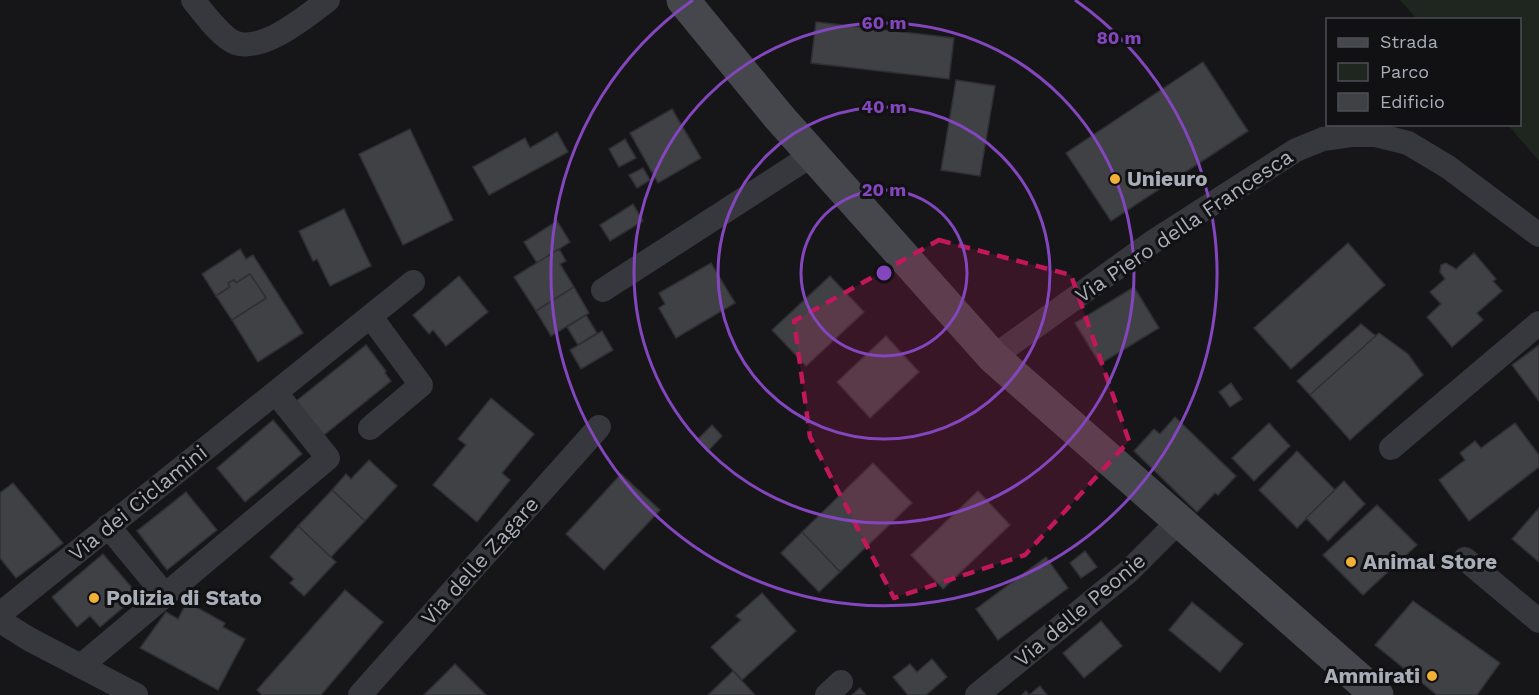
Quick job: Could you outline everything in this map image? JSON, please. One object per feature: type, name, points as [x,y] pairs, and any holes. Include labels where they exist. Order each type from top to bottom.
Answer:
[{"type":"street","points":[[193,0],[216,29],[236,43],[258,43],[284,32],[328,0]]},
{"type":"street","points":[[683,0],[779,117],[993,357],[1377,695]]},
{"type":"street","name":"Via Piero della Francesca","points":[[993,357],[1154,242],[1296,150],[1323,139],[1351,135],[1376,135],[1408,143],[1448,168],[1539,235]]},
{"type":"street","points":[[603,290],[812,155]]},
{"type":"street","name":"Via dei Ciclamini","points":[[0,614],[413,282]]},
{"type":"street","points":[[370,428],[421,385],[371,318]]},
{"type":"street","points":[[1391,448],[1539,323]]},
{"type":"street","points":[[81,666],[328,458],[276,393]]},
{"type":"street","name":"Via delle Zagare","points":[[360,695],[599,426]]},
{"type":"street","name":"Via delle Peonie","points":[[977,695],[1128,572],[1179,521]]},
{"type":"street","points":[[108,526],[165,595]]},
{"type":"street","points":[[1465,559],[1539,621]]},
{"type":"street","points":[[0,621],[29,639],[136,695]]},
{"type":"highlighted area","points":[[939,240],[1071,275],[1129,441],[1025,555],[894,598],[810,437],[794,321]]},
{"type":"green space","points":[[1400,0],[1539,0],[1539,161],[1509,126],[1521,126],[1521,18],[1416,18]]},
{"type":"building","points":[[816,22],[954,38],[949,79],[811,63]]},
{"type":"building","points":[[1203,62],[1248,131],[1111,221],[1066,153]]},
{"type":"building","points":[[956,80],[995,86],[980,176],[941,170]]},
{"type":"building","points":[[672,109],[701,158],[658,183],[630,133]]},
{"type":"building","points":[[410,129],[453,220],[403,245],[359,154]]},
{"type":"building","points":[[557,132],[568,152],[489,195],[473,167],[525,138],[530,148]]},
{"type":"building","points":[[625,139],[636,158],[619,167],[609,149]]},
{"type":"building","points":[[643,168],[650,180],[637,188],[629,175]]},
{"type":"building","points":[[633,204],[643,221],[610,241],[600,225]]},
{"type":"building","points":[[344,209],[371,266],[330,286],[317,259],[313,261],[299,231]]},
{"type":"building","points":[[557,221],[570,242],[537,263],[524,242]]},
{"type":"building","points":[[1348,243],[1385,285],[1291,369],[1254,328]]},
{"type":"building","points":[[240,249],[246,259],[253,255],[303,333],[258,362],[232,320],[266,298],[250,274],[236,283],[234,280],[228,283],[230,287],[216,296],[202,274]]},
{"type":"building","points":[[559,249],[566,261],[560,264],[574,287],[536,311],[514,277]]},
{"type":"building","points":[[1474,253],[1496,279],[1493,281],[1502,291],[1477,313],[1483,320],[1452,347],[1427,317],[1441,304],[1430,292],[1445,279],[1440,272],[1441,265],[1446,263],[1456,269]]},
{"type":"building","points":[[711,263],[735,303],[676,338],[659,308],[665,304],[659,293]]},
{"type":"building","points":[[250,274],[266,298],[232,320],[216,296],[230,287],[228,283],[234,280],[236,283]]},
{"type":"building","points":[[459,276],[488,312],[446,346],[433,330],[429,334],[413,315]]},
{"type":"building","points":[[830,276],[864,312],[806,366],[772,330]]},
{"type":"building","points":[[574,287],[589,313],[551,336],[536,311]]},
{"type":"building","points":[[1134,287],[1159,328],[1100,364],[1075,323]]},
{"type":"building","points":[[586,315],[597,333],[578,345],[567,327]]},
{"type":"building","points":[[1361,324],[1376,336],[1310,395],[1297,381]]},
{"type":"building","points":[[602,331],[613,350],[581,369],[570,350]]},
{"type":"building","points":[[1379,333],[1408,354],[1423,375],[1350,440],[1310,395]]},
{"type":"building","points":[[886,336],[919,372],[870,418],[837,382]]},
{"type":"building","points":[[366,345],[391,381],[324,435],[295,402]]},
{"type":"building","points":[[1539,345],[1539,401],[1512,365]]},
{"type":"building","points":[[1231,383],[1242,399],[1230,407],[1219,392]]},
{"type":"building","points":[[491,398],[534,434],[502,473],[510,480],[477,522],[433,485],[466,445],[458,439]]},
{"type":"building","points":[[1175,417],[1236,476],[1197,512],[1134,451],[1154,429],[1160,434]]},
{"type":"building","points":[[273,420],[302,454],[245,502],[217,468]]},
{"type":"building","points":[[1269,423],[1290,446],[1254,481],[1232,458]]},
{"type":"building","points":[[1515,423],[1539,455],[1539,467],[1469,521],[1439,480],[1465,460],[1460,453],[1475,441],[1481,448]]},
{"type":"building","points":[[712,425],[722,436],[708,451],[697,440]]},
{"type":"building","points":[[1297,451],[1335,490],[1297,528],[1259,490]]},
{"type":"building","points":[[369,460],[397,486],[365,521],[332,490],[346,474],[351,479]]},
{"type":"building","points":[[873,463],[912,503],[840,572],[802,532]]},
{"type":"building","points":[[621,474],[660,510],[604,570],[566,534]]},
{"type":"building","points":[[1344,481],[1365,504],[1328,541],[1306,518]]},
{"type":"building","points":[[13,483],[63,543],[16,578],[0,558],[0,493]]},
{"type":"building","points":[[332,490],[365,521],[331,557],[298,526]]},
{"type":"building","points":[[978,491],[1010,525],[943,589],[911,555]]},
{"type":"building","points":[[186,492],[217,530],[167,570],[137,531]]},
{"type":"building","points":[[1377,505],[1417,545],[1363,595],[1323,555]]},
{"type":"building","points":[[1539,508],[1539,562],[1512,539]]},
{"type":"building","points":[[298,526],[336,562],[304,596],[290,583],[294,579],[270,557]]},
{"type":"building","points":[[802,532],[840,572],[819,592],[781,553]]},
{"type":"building","points":[[1085,551],[1097,567],[1081,578],[1070,563]]},
{"type":"building","points":[[103,554],[138,595],[100,627],[90,616],[77,627],[52,597]]},
{"type":"building","points":[[1046,557],[1068,588],[998,640],[976,609]]},
{"type":"building","points":[[345,590],[383,622],[321,695],[262,695],[257,690]]},
{"type":"building","points":[[762,593],[796,631],[742,680],[711,647],[741,620],[736,616]]},
{"type":"building","points":[[1413,601],[1500,663],[1477,695],[1437,695],[1375,645]]},
{"type":"building","points":[[187,602],[225,623],[223,627],[245,639],[218,690],[140,648],[166,612],[178,619]]},
{"type":"building","points":[[1192,602],[1243,644],[1220,672],[1169,630]]},
{"type":"building","points":[[1101,621],[1122,646],[1084,678],[1063,653]]},
{"type":"building","points":[[932,659],[947,677],[926,695],[908,695],[893,677],[910,664],[917,672]]},
{"type":"building","points":[[455,664],[486,695],[424,695]]},
{"type":"building","points":[[733,671],[755,695],[708,695]]},
{"type":"building","points":[[1040,686],[1047,695],[1029,695]]},
{"type":"building","points":[[860,688],[866,695],[852,695]]},
{"type":"place","name":"Unieuro","points":[[1115,179]]},
{"type":"place","name":"Animal Store","points":[[1351,562]]},
{"type":"place","name":"Polizia di Stato","points":[[94,598]]},
{"type":"place","name":"Ammirati","points":[[1432,676]]}]
